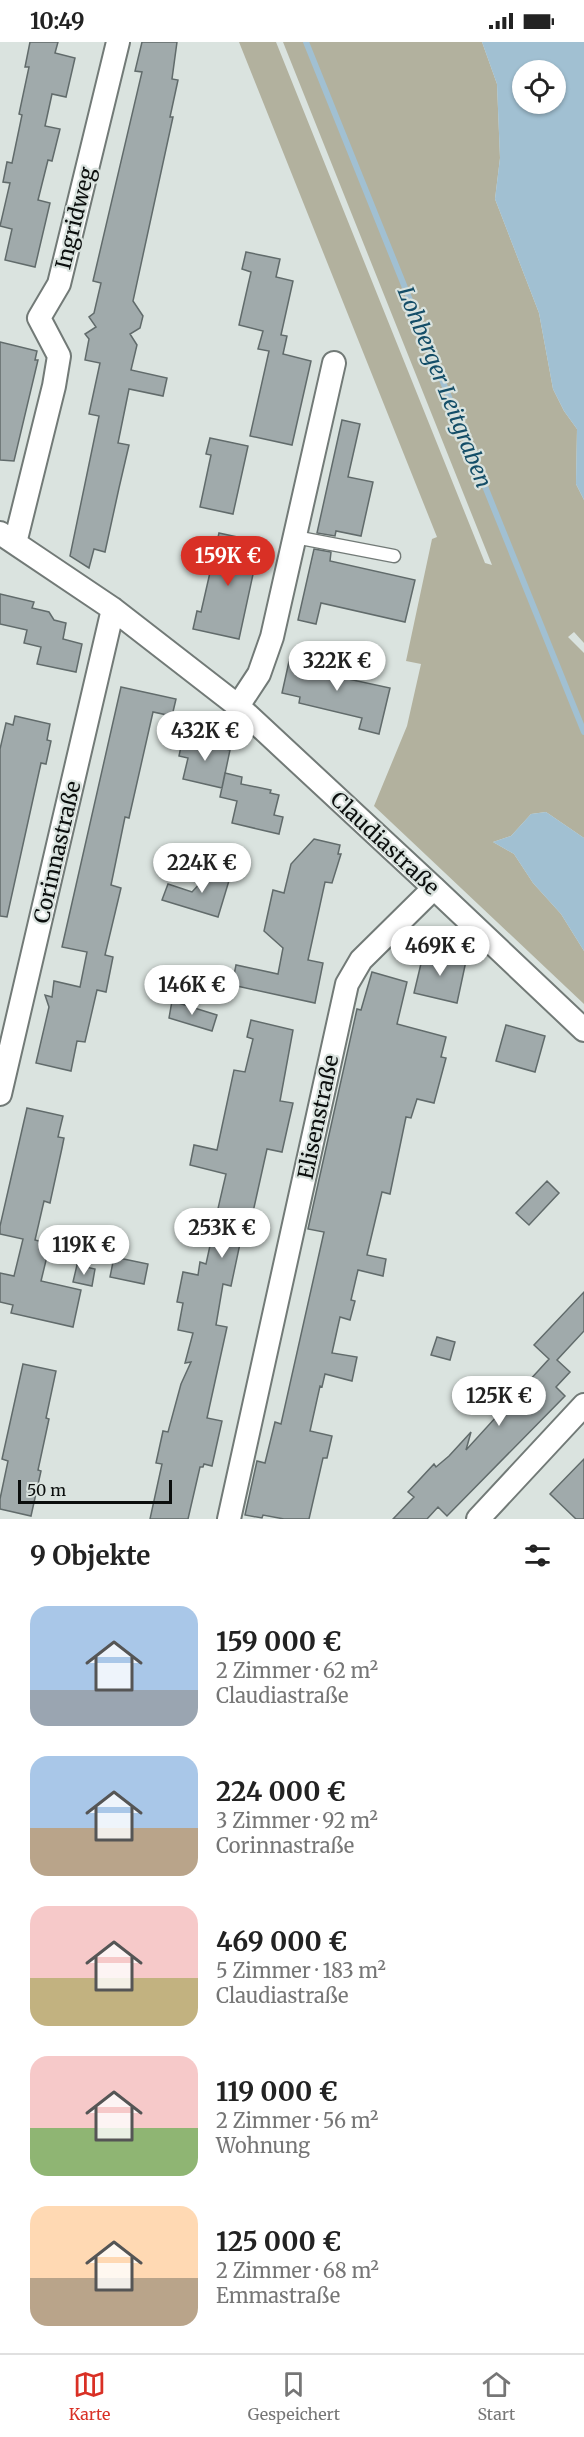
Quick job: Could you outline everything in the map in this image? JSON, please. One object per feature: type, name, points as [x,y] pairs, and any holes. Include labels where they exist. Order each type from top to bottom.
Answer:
[{"type":"street","name":"Ingridweg","points":[[54,386],[59,356],[39,318],[59,284],[118,42]]},
{"type":"street","points":[[237,706],[259,674],[272,637],[334,363]]},
{"type":"street","name":"Claudiastraße","points":[[54,386],[8,538],[113,609],[237,706],[584,1030]]},
{"type":"street","name":"Corinnastraße","points":[[0,1094],[113,609]]},
{"type":"street","name":"Elisenstraße","points":[[229,1519],[347,984],[361,960],[434,888]]},
{"type":"street","points":[[478,1519],[584,1405]]},
{"type":"lane","points":[[294,537],[394,556]]},
{"type":"shaded area","points":[[239,42],[276,42],[485,563],[492,565],[283,42],[482,42],[497,84],[500,158],[495,199],[539,313],[553,389],[564,411],[577,429],[576,484],[584,500],[584,643],[574,632],[568,637],[584,653],[584,838],[546,812],[531,814],[511,836],[493,842],[514,854],[533,883],[561,914],[584,951],[584,1004],[374,806],[407,726],[421,664],[406,661],[432,539],[437,537]]},
{"type":"water","points":[[482,42],[584,42],[584,500],[576,484],[577,429],[564,411],[553,389],[539,313],[495,199],[500,158],[497,84]]},
{"type":"water","points":[[546,812],[584,838],[584,951],[561,914],[533,883],[514,854],[493,842],[511,836],[531,814]]},
{"type":"building","points":[[30,42],[58,42],[55,53],[75,58],[66,97],[52,94],[45,126],[60,129],[52,161],[48,160],[38,200],[50,203],[35,267],[5,260],[12,229],[0,226],[10,183],[3,182],[7,162],[12,163],[22,115],[19,114],[29,67],[25,67]]},
{"type":"building","points":[[142,42],[177,42],[172,79],[178,80],[170,117],[173,117],[133,301],[143,316],[140,328],[130,334],[137,345],[131,370],[167,378],[163,396],[129,389],[118,443],[129,445],[105,552],[94,549],[89,568],[70,556],[99,416],[89,414],[100,363],[85,360],[89,339],[85,334],[96,327],[89,317],[94,313],[101,283],[93,281],[142,72],[135,71]]},
{"type":"building","points":[[246,252],[280,259],[276,277],[293,281],[281,335],[287,336],[283,354],[311,361],[292,445],[250,436],[269,351],[258,349],[263,331],[239,325],[251,272],[242,269]]},
{"type":"building","points":[[0,342],[37,351],[35,360],[38,360],[14,461],[0,460]]},
{"type":"building","points":[[342,420],[360,424],[348,477],[373,482],[361,536],[336,531],[335,536],[317,533]]},
{"type":"building","points":[[210,438],[248,446],[233,514],[200,507],[211,455],[206,454]]},
{"type":"building","points":[[219,533],[260,542],[239,639],[193,629],[197,611],[201,612]]},
{"type":"building","points":[[314,549],[331,552],[330,561],[415,580],[405,622],[321,603],[316,624],[298,620]]},
{"type":"building","points":[[0,594],[34,602],[32,608],[49,612],[54,620],[66,623],[63,639],[82,644],[76,672],[37,664],[41,647],[24,643],[27,630],[0,624]]},
{"type":"building","points":[[290,657],[350,670],[348,679],[390,688],[379,734],[359,729],[362,718],[299,703],[300,697],[282,693]]},
{"type":"building","points":[[121,687],[176,699],[172,716],[153,712],[129,818],[125,817],[111,885],[121,888],[105,955],[113,957],[106,992],[97,990],[85,1042],[77,1041],[71,1071],[36,1063],[49,1007],[45,995],[52,997],[54,981],[80,987],[87,952],[62,947]]},
{"type":"building","points":[[15,716],[50,724],[47,740],[51,741],[46,764],[41,763],[7,917],[0,916],[0,749],[6,723],[13,725]]},
{"type":"building","points":[[183,737],[230,750],[222,788],[183,779],[188,758],[179,756]]},
{"type":"building","points":[[225,773],[242,777],[241,784],[271,790],[270,793],[279,795],[274,815],[283,817],[279,834],[232,823],[237,801],[220,797]]},
{"type":"building","points":[[314,839],[340,845],[338,854],[341,854],[332,883],[325,882],[308,960],[323,963],[315,1003],[232,985],[236,965],[278,974],[283,948],[264,931],[273,890],[284,893],[291,864]]},
{"type":"building","points":[[213,869],[231,874],[218,917],[162,900],[168,884],[192,892]]},
{"type":"building","points":[[424,951],[466,961],[457,1003],[414,993]]},
{"type":"building","points":[[372,972],[407,982],[397,1024],[446,1037],[441,1057],[446,1058],[434,1103],[417,1099],[411,1118],[406,1117],[390,1194],[382,1192],[367,1255],[386,1259],[383,1276],[358,1270],[351,1300],[355,1301],[350,1320],[340,1317],[332,1353],[357,1357],[352,1381],[325,1374],[322,1387],[320,1386],[310,1431],[332,1436],[327,1458],[323,1458],[309,1519],[284,1519],[263,1515],[262,1518],[245,1515],[257,1461],[265,1463],[275,1422],[281,1424],[324,1232],[308,1229],[357,1009],[361,1010]]},
{"type":"building","points":[[172,1001],[217,1015],[212,1031],[169,1018]]},
{"type":"building","points":[[251,1020],[293,1030],[280,1101],[293,1103],[282,1152],[267,1149],[251,1221],[245,1220],[231,1286],[223,1284],[216,1325],[227,1327],[207,1418],[222,1421],[212,1466],[204,1464],[200,1467],[188,1519],[150,1519],[162,1464],[156,1463],[163,1431],[168,1432],[181,1384],[191,1362],[185,1363],[193,1333],[178,1330],[183,1303],[177,1302],[183,1272],[198,1275],[200,1262],[206,1264],[213,1232],[201,1229],[205,1211],[217,1213],[226,1174],[190,1165],[194,1145],[217,1150],[234,1070],[245,1072],[253,1039],[247,1037]]},
{"type":"building","points":[[506,1025],[545,1036],[535,1072],[496,1061]]},
{"type":"building","points":[[27,1108],[63,1116],[58,1137],[64,1138],[50,1203],[44,1201],[35,1240],[50,1244],[41,1281],[81,1290],[73,1327],[11,1313],[13,1305],[0,1302],[0,1273],[14,1276],[23,1239],[0,1234],[0,1226]]},
{"type":"building","points":[[547,1181],[559,1193],[529,1225],[516,1213]]},
{"type":"building","points":[[114,1257],[148,1264],[144,1284],[110,1277]]},
{"type":"building","points":[[77,1265],[95,1269],[92,1286],[73,1282]]},
{"type":"building","points":[[584,1292],[584,1331],[557,1360],[570,1372],[556,1387],[565,1396],[447,1516],[438,1507],[427,1519],[393,1519],[414,1497],[408,1492],[434,1464],[436,1467],[449,1456],[471,1432],[466,1450],[549,1359],[534,1345]]},
{"type":"building","points":[[437,1337],[455,1342],[450,1360],[431,1355]]},
{"type":"building","points":[[23,1364],[56,1371],[38,1470],[41,1471],[31,1516],[0,1509],[8,1461],[2,1459]]},
{"type":"building","points":[[467,1379],[485,1385],[479,1405],[461,1399]]},
{"type":"building","points":[[584,1459],[584,1519],[576,1519],[550,1494]]},
{"type":"waterway","name":"Lohberger Leitgraben","points":[[306,42],[584,732]]}]
